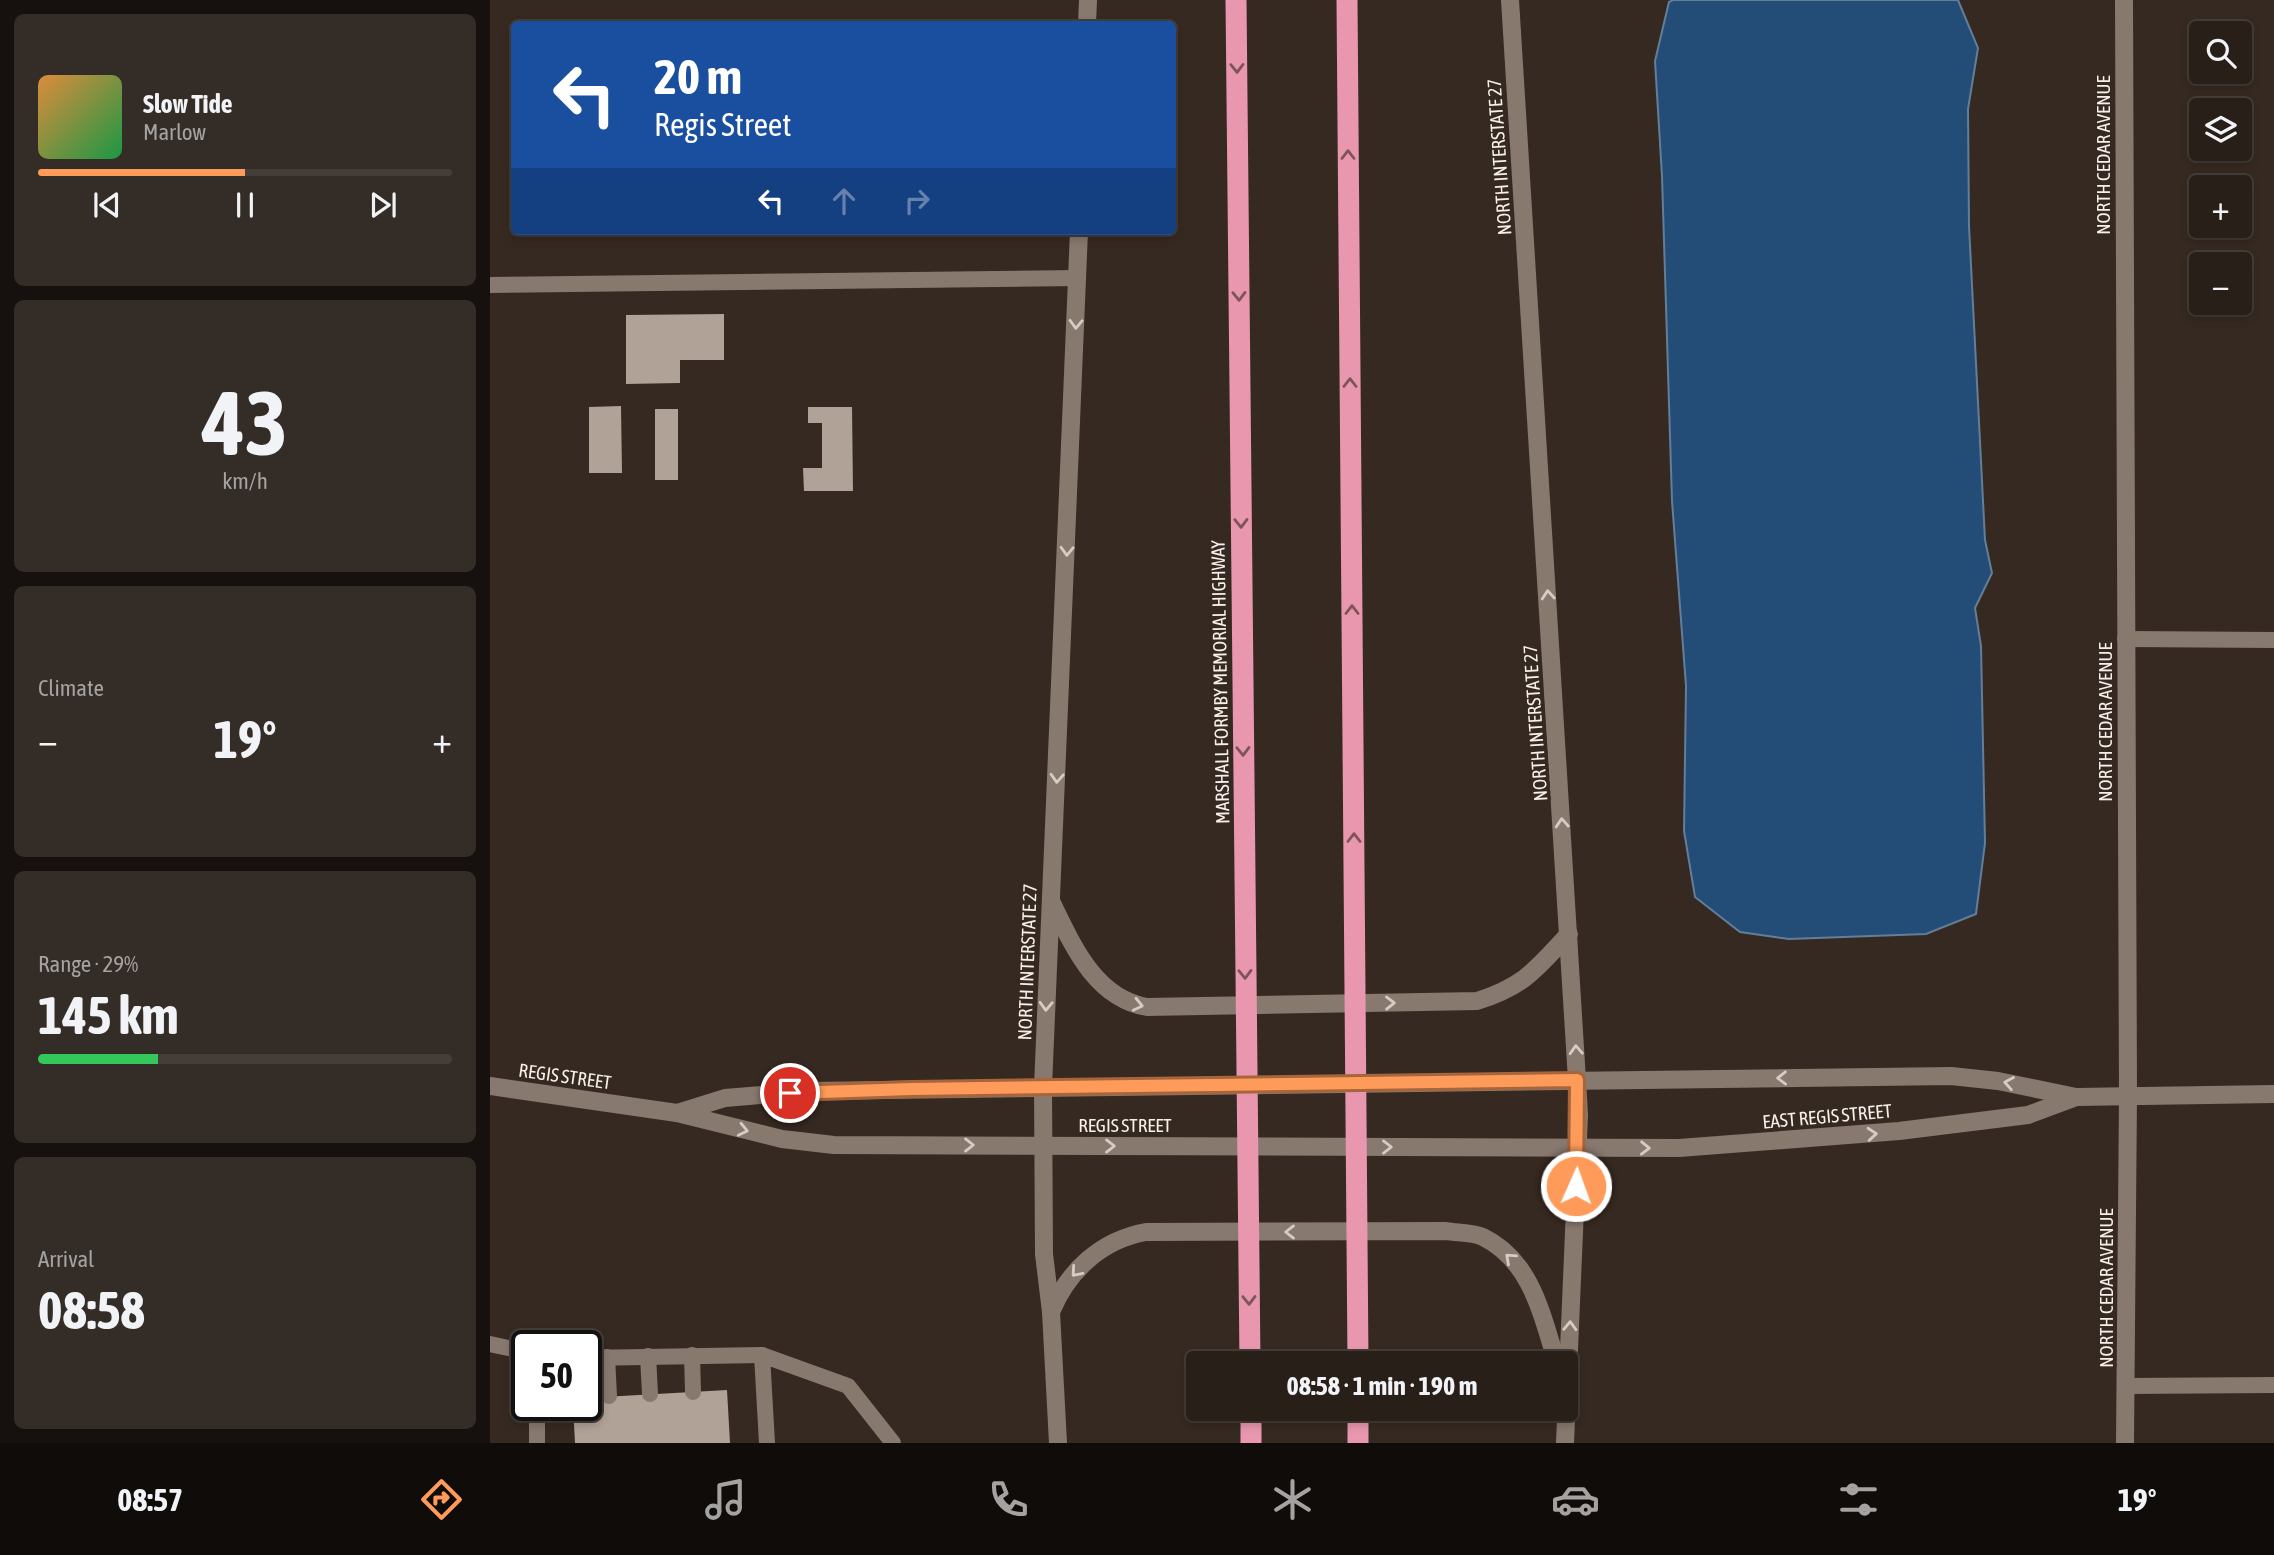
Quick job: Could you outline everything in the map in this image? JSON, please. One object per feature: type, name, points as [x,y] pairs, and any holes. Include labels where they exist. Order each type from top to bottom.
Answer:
[{"type":"highway","name":"MARSHALL FORMBY MEMORIAL HIGHWAY","points":[[1236,0],[1250,1351]]},
{"type":"highway","points":[[1347,0],[1358,1351]]},
{"type":"highway","points":[[1251,1421],[1251,1443]]},
{"type":"highway","points":[[1358,1421],[1358,1443]]},
{"type":"main road","points":[[1087,21],[1088,0]]},
{"type":"main road","name":"NORTH INTERSTATE 27","points":[[1510,0],[1577,1080],[1569,1351]]},
{"type":"main road","name":"NORTH CEDAR AVENUE","points":[[2124,0],[2128,1095],[2125,1443]]},
{"type":"main road","name":"NORTH INTERSTATE 27","points":[[1058,1443],[1051,1312],[1044,1254],[1043,1087],[1079,235]]},
{"type":"main road","points":[[1051,900],[1089,971],[1112,994],[1130,1004],[1147,1007],[1477,1001],[1507,992],[1530,976],[1569,934]]},
{"type":"main road","name":"EAST REGIS STREET","points":[[1577,1080],[1951,1076],[2032,1087],[2076,1097],[2274,1094]]},
{"type":"main road","name":"REGIS STREET","points":[[677,1113],[725,1098],[811,1091],[1577,1080]]},
{"type":"main road","name":"REGIS STREET","points":[[490,1086],[677,1113],[782,1139],[834,1145],[1577,1147]]},
{"type":"main road","name":"EAST REGIS STREET","points":[[1577,1147],[1679,1148],[1899,1131],[2028,1115],[2076,1097]]},
{"type":"main road","points":[[1051,1312],[1057,1296],[1089,1257],[1128,1236],[1146,1232],[1446,1231],[1482,1237],[1513,1259],[1528,1278],[1553,1351]]},
{"type":"main road","name":"NORTH INTERSTATE 27","points":[[1565,1443],[1566,1421]]},
{"type":"lane","points":[[490,285],[1077,278]]},
{"type":"lane","points":[[2125,639],[2274,640]]},
{"type":"lane","points":[[490,1344],[511,1349]]},
{"type":"lane","points":[[692,1355],[693,1392]]},
{"type":"lane","points":[[762,1355],[767,1443]]},
{"type":"lane","points":[[602,1357],[762,1355],[848,1386],[893,1443]]},
{"type":"lane","points":[[648,1356],[650,1394]]},
{"type":"lane","points":[[607,1357],[609,1396]]},
{"type":"lane","points":[[2126,1386],[2274,1385]]},
{"type":"lane","points":[[537,1421],[537,1443]]},
{"type":"water","points":[[1958,0],[1978,48],[1968,109],[1969,226],[1985,540],[1992,573],[1975,608],[1981,646],[1985,843],[1976,914],[1926,934],[1789,939],[1740,932],[1695,897],[1684,831],[1686,686],[1672,501],[1662,176],[1655,61],[1669,2]]},
{"type":"building","points":[[724,314],[724,360],[680,360],[680,383],[626,384],[626,315]]},
{"type":"building","points":[[621,406],[622,473],[589,473],[589,407]]},
{"type":"building","points":[[808,407],[852,407],[853,491],[804,491],[803,468],[822,468],[822,423],[808,423]]},
{"type":"building","points":[[655,409],[678,409],[678,480],[655,480]]},
{"type":"building","points":[[727,1390],[730,1443],[575,1443],[574,1421],[602,1421],[602,1397]]},
{"type":"route","points":[[790,1093],[1577,1080],[1576,1186]]}]
